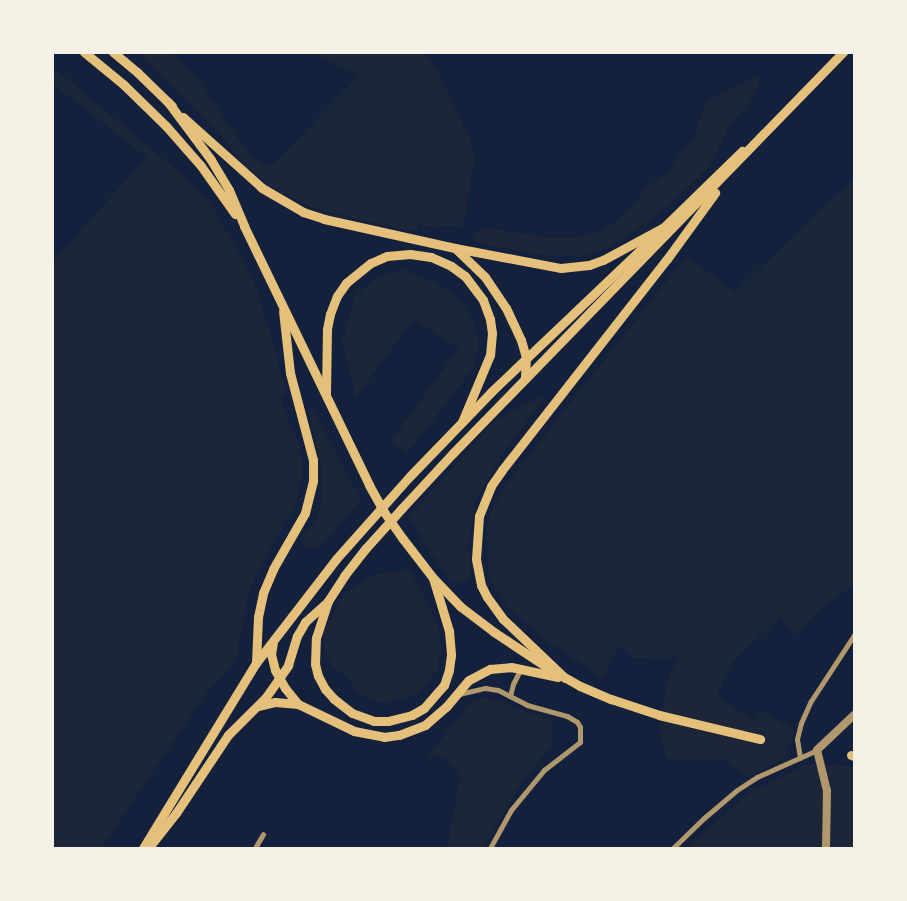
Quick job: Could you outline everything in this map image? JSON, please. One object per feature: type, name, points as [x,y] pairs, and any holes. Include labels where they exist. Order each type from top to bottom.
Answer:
[{"type":"main road","points":[[84,52],[119,80],[166,126],[206,173],[244,226]]},
{"type":"main road","points":[[113,52],[243,172],[286,204],[324,219],[548,267],[575,267],[604,260],[664,227]]},
{"type":"main road","points":[[433,578],[449,631],[451,655],[449,670],[444,684],[435,697],[424,708],[399,720],[374,721],[363,718],[342,706],[325,688],[318,676],[315,653],[317,632],[328,601],[344,576],[366,548],[452,454],[733,168],[773,123],[843,52]]},
{"type":"main road","points":[[168,102],[220,175],[370,485],[403,539],[433,578],[462,607],[494,632],[565,678],[611,699],[650,712],[760,739]]},
{"type":"main road","points":[[143,848],[256,663],[341,554],[462,422],[526,357],[664,227],[728,163],[773,123]]},
{"type":"main road","points":[[565,678],[503,619],[481,585],[476,559],[476,530],[481,509],[491,486],[502,470],[667,259],[733,168]]},
{"type":"main road","points":[[455,248],[476,266],[496,292],[515,324],[526,357],[525,378]]},
{"type":"main road","points":[[326,395],[330,314],[337,296],[346,283],[370,263],[388,256],[410,254],[431,257],[451,266],[465,276],[483,300],[490,319],[492,333],[490,355],[462,422]]},
{"type":"main road","points":[[256,663],[258,617],[263,593],[273,569],[305,513],[314,481],[313,460],[290,373],[282,304]]},
{"type":"main road","points":[[148,848],[176,813],[228,735],[259,706],[280,678],[288,665],[297,636],[306,622],[328,601]]},
{"type":"main road","points":[[274,640],[270,654],[280,678],[298,704]]},
{"type":"main road","points":[[259,706],[275,702],[298,704],[354,731],[384,737],[399,735],[425,725],[446,707],[469,680],[485,671],[501,667],[565,678]]},
{"type":"street","points":[[800,758],[797,739],[801,722],[811,701],[854,635]]},
{"type":"street","points":[[510,696],[513,684],[520,670]]},
{"type":"street","points":[[456,695],[485,688],[498,690],[527,705],[572,718],[580,727],[582,734],[575,747],[544,770],[511,810],[490,848]]},
{"type":"street","points":[[673,848],[737,790],[757,777],[817,750],[854,715]]},
{"type":"street","points":[[817,750],[827,790],[826,848]]},
{"type":"street","points":[[255,848],[263,834]]},
{"type":"shaded area","points":[[139,53],[173,53],[195,74],[236,136],[255,159],[270,167],[361,74],[308,53],[424,53],[439,74],[470,139],[474,158],[464,225],[431,227],[417,224],[417,231],[396,228],[317,209],[277,191],[251,171],[211,124]]},
{"type":"shaded area","points":[[53,72],[59,72],[209,199],[254,282],[273,341],[286,393],[280,399],[300,447],[303,473],[295,505],[254,578],[247,599],[236,661],[205,695],[101,848],[53,848],[53,261],[147,157],[53,84]]},
{"type":"shaded area","points":[[760,75],[755,96],[729,126],[711,165],[656,216],[608,248],[578,256],[544,255],[477,243],[471,235],[483,227],[548,238],[579,238],[599,232],[619,219],[640,198],[641,189],[665,176],[685,147],[694,141],[705,101]]},
{"type":"shaded area","points":[[854,178],[854,585],[820,609],[796,635],[780,617],[731,664],[716,696],[755,722],[762,710],[795,731],[784,759],[748,777],[723,759],[667,759],[659,730],[668,679],[678,657],[634,658],[619,645],[603,678],[554,646],[505,605],[488,575],[487,524],[495,503],[511,478],[687,256],[735,292]]},
{"type":"shaded area","points":[[403,270],[433,281],[461,300],[474,324],[479,345],[473,368],[406,455],[391,441],[459,348],[414,319],[356,397],[342,343],[354,297],[376,278]]},
{"type":"shaded area","points":[[547,395],[510,442],[475,501],[468,544],[471,577],[466,582],[450,581],[408,517],[496,420]]},
{"type":"shaded area","points":[[313,409],[361,500],[326,540],[317,547],[306,547],[302,539],[317,518],[321,503],[321,466],[309,411]]},
{"type":"shaded area","points":[[410,570],[435,617],[442,646],[437,670],[419,694],[403,700],[378,702],[358,694],[347,677],[334,668],[325,654],[324,633],[344,593],[376,574]]},
{"type":"shaded area","points":[[485,697],[552,720],[553,743],[518,788],[484,848],[447,848],[460,777],[446,757],[428,756],[471,702]]},
{"type":"shaded area","points":[[827,764],[854,767],[854,848],[688,848],[691,843],[750,793],[805,765]]}]
